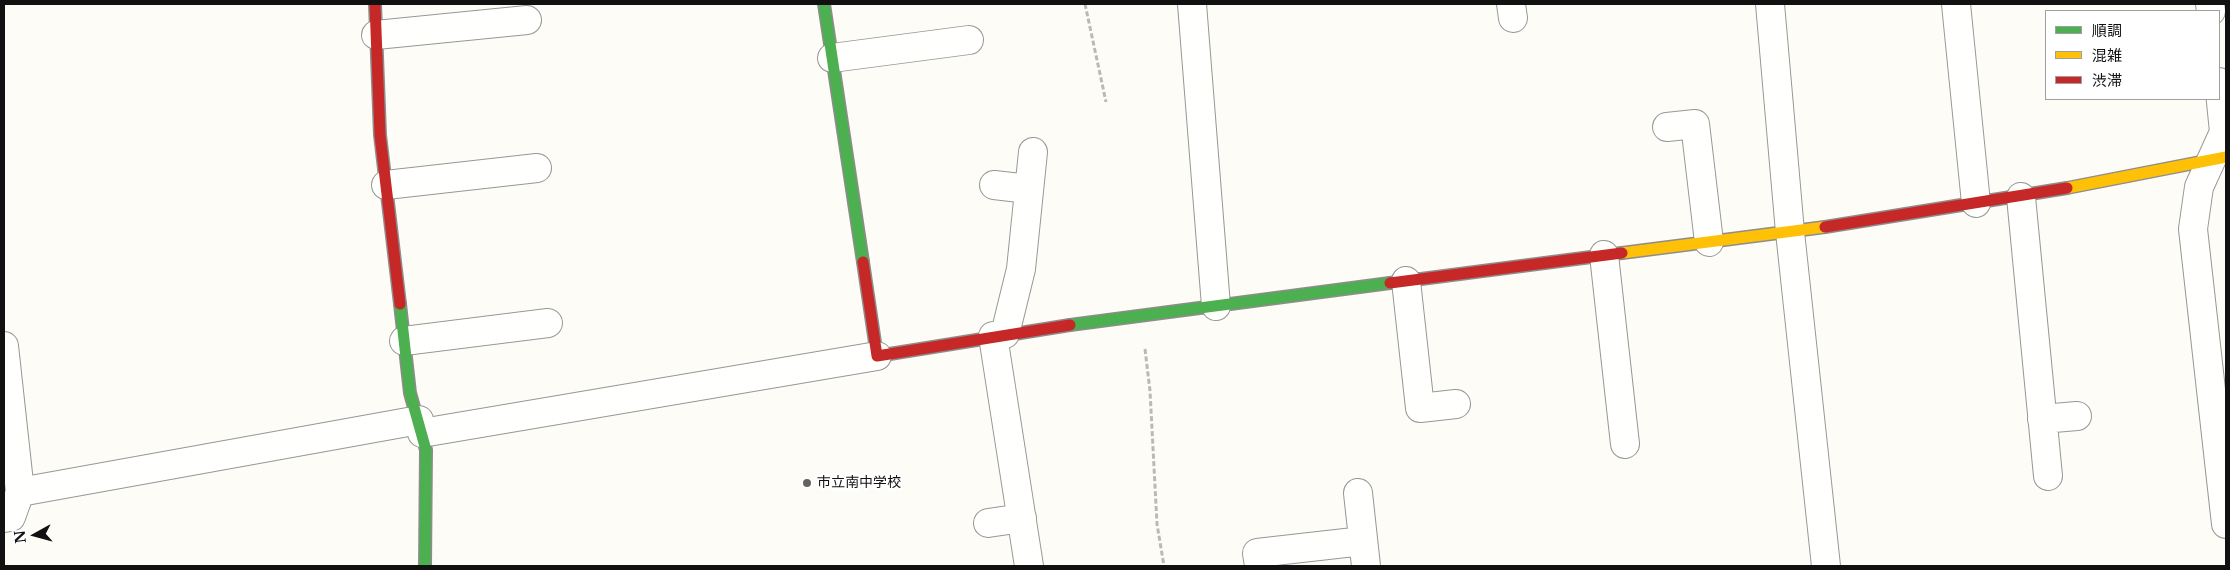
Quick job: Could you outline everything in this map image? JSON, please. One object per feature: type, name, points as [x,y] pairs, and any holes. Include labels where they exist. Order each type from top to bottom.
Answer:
[{"type":"street","points":[[375,4],[380,134],[410,393],[426,450],[425,566]]},
{"type":"street","points":[[824,4],[877,356]]},
{"type":"street","points":[[1192,4],[1216,306]]},
{"type":"street","points":[[1770,4],[1790,232],[1826,566]]},
{"type":"street","points":[[1956,4],[1976,203]]},
{"type":"street","points":[[376,35],[527,20]]},
{"type":"street","points":[[832,58],[969,40]]},
{"type":"street","points":[[2220,92],[2224,132],[2220,158],[2199,187],[2193,229],[2226,524]]},
{"type":"street","points":[[1668,127],[1695,124],[1709,242]]},
{"type":"street","points":[[1029,566],[999,335],[1021,269],[1033,152]]},
{"type":"street","points":[[20,492],[999,335],[1406,280],[1790,232],[2021,197],[2159,172],[2220,158]]},
{"type":"street","points":[[386,185],[537,168]]},
{"type":"street","points":[[994,185],[1029,189]]},
{"type":"street","points":[[2021,197],[2048,476]]},
{"type":"street","points":[[1604,255],[1625,444]]},
{"type":"street","points":[[1406,280],[1420,408],[1456,404]]},
{"type":"street","points":[[404,341],[548,323]]},
{"type":"street","points":[[4,346],[20,492],[11,517],[4,518]]},
{"type":"street","points":[[2042,419],[2077,416]]},
{"type":"street","points":[[1258,566],[1257,553],[1364,554],[1358,493]]},
{"type":"street","points":[[988,523],[1022,518]]},
{"type":"path","points":[[1085,4],[1106,102]]},
{"type":"path","points":[[1140,316],[1150,391],[1157,524],[1164,566]]},
{"type":"traffic: fast","points":[[824,4],[863,262]]},
{"type":"traffic: fast","points":[[1070,325],[1390,283]]},
{"type":"traffic: fast","points":[[400,304],[410,393],[426,450],[425,566]]},
{"type":"traffic: slow","points":[[2067,188],[2226,157]]},
{"type":"traffic: slow","points":[[1622,253],[1825,227]]},
{"type":"traffic: jam","points":[[375,4],[380,135],[400,304]]},
{"type":"traffic: jam","points":[[1825,227],[2067,188]]},
{"type":"traffic: jam","points":[[1390,283],[1622,253]]},
{"type":"traffic: jam","points":[[863,262],[877,356],[1070,325]]},
{"type":"place","name":"市立南中学校","points":[[807,483]]}]
